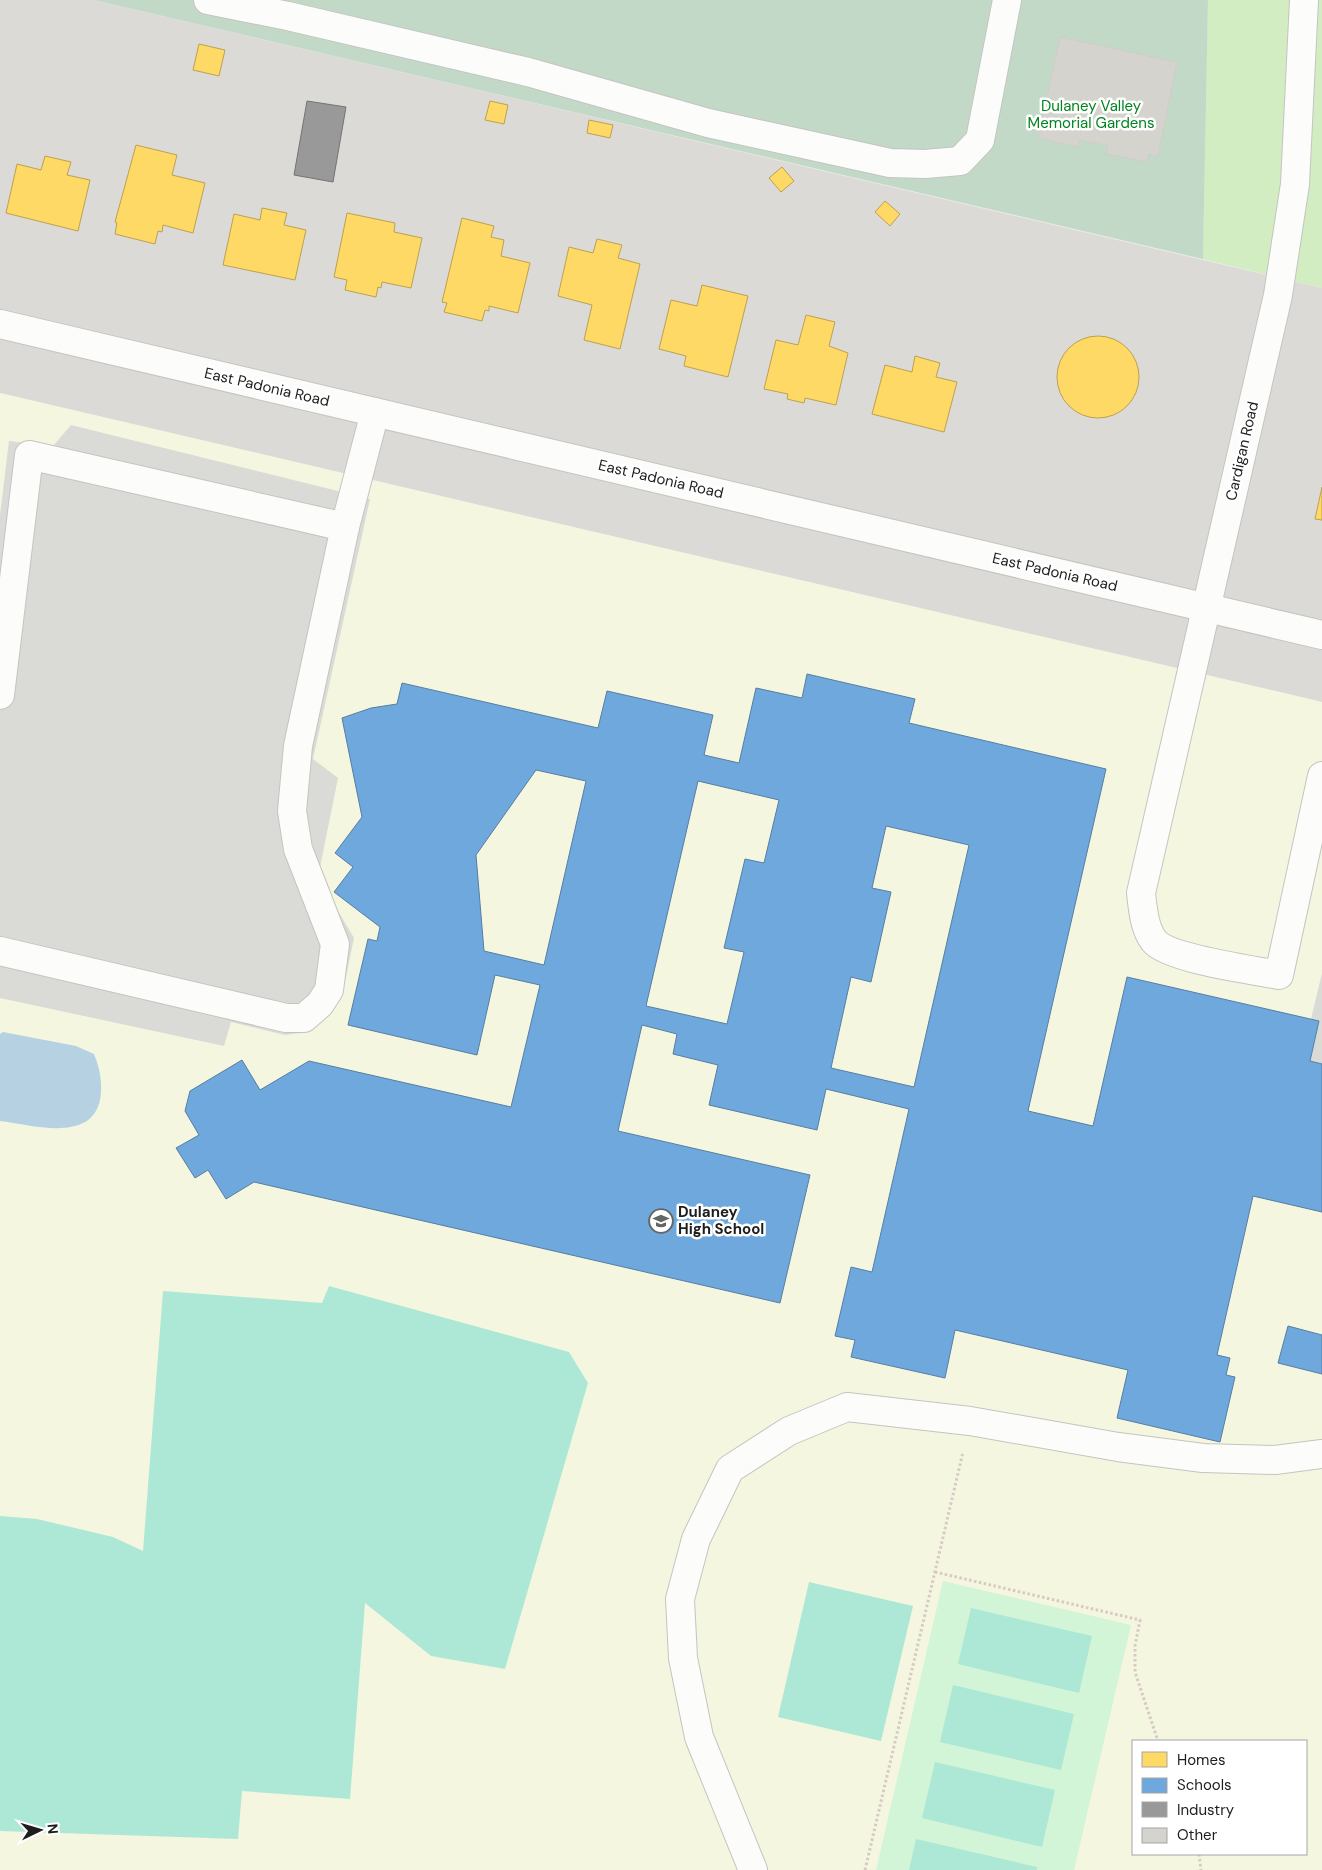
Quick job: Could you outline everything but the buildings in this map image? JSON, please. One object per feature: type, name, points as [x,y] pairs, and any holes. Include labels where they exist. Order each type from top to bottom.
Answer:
[{"type":"street","points":[[208,0],[288,16],[528,72],[708,123],[890,163],[925,164],[960,160],[980,140],[1007,0]]},
{"type":"street","name":"Cardigan Road","points":[[1304,0],[1312,40],[1295,184],[1278,295],[1141,893],[1144,920],[1154,942],[1175,954],[1279,975],[1322,776]]},
{"type":"street","name":"East Padonia Road","points":[[0,324],[1322,635]]},
{"type":"street","points":[[0,951],[286,1018],[304,1018],[320,1004],[330,990],[335,944],[298,849],[292,811],[298,746],[345,527],[375,412]]},
{"type":"street","points":[[0,695],[29,455],[345,527]]},
{"type":"street","points":[[753,1870],[699,1737],[683,1658],[680,1599],[696,1539],[730,1470],[789,1431],[847,1407],[970,1421],[1118,1447],[1203,1458],[1275,1460],[1322,1454]]},
{"type":"path","points":[[865,1870],[970,1421]]},
{"type":"path","points":[[936,1572],[1140,1620],[1135,1646],[1135,1672],[1158,1740]]},
{"type":"path","points":[[1199,1855],[1201,1870]]},
{"type":"shaded area","points":[[0,0],[94,0],[1322,288],[1322,702],[0,393]]},
{"type":"shaded area","name":"Dulaney High School","points":[[0,393],[1322,702],[1322,1870],[0,1870]]},
{"type":"shaded area","points":[[71,425],[370,499],[313,759],[338,778],[318,877],[354,938],[342,996],[332,1011],[300,1033],[285,1035],[231,1022],[224,1046],[0,998],[0,515],[9,441],[53,446]]},
{"type":"shaded area","points":[[1322,973],[1322,1064],[1310,1061],[1319,1022],[1311,1019]]},
{"type":"green space","name":"Dulaney Valley Memorial Gardens","points":[[94,0],[1208,0],[1203,259]]},
{"type":"green space","points":[[1208,0],[1322,0],[1322,288],[1203,259]]},
{"type":"green space","points":[[329,1286],[569,1352],[588,1383],[505,1669],[431,1656],[365,1603],[350,1799],[242,1791],[238,1839],[0,1831],[0,1516],[37,1519],[113,1537],[143,1551],[163,1291],[322,1303]]},
{"type":"green space","points":[[943,1581],[1131,1625],[1074,1870],[876,1870]]},
{"type":"green space","points":[[809,1582],[913,1606],[881,1741],[778,1717]]},
{"type":"green space","points":[[971,1608],[1092,1636],[1079,1693],[958,1664]]},
{"type":"green space","points":[[953,1685],[1074,1714],[1061,1770],[940,1742]]},
{"type":"green space","points":[[935,1762],[1055,1790],[1042,1847],[922,1818]]},
{"type":"green space","points":[[916,1839],[1037,1867],[1037,1870],[909,1870]]},
{"type":"water","points":[[3,1032],[76,1046],[94,1054],[98,1065],[101,1088],[100,1100],[94,1113],[85,1122],[73,1127],[43,1127],[0,1121],[0,1034]]},
{"type":"place","name":"Dulaney High School","points":[[661,1221]]}]
